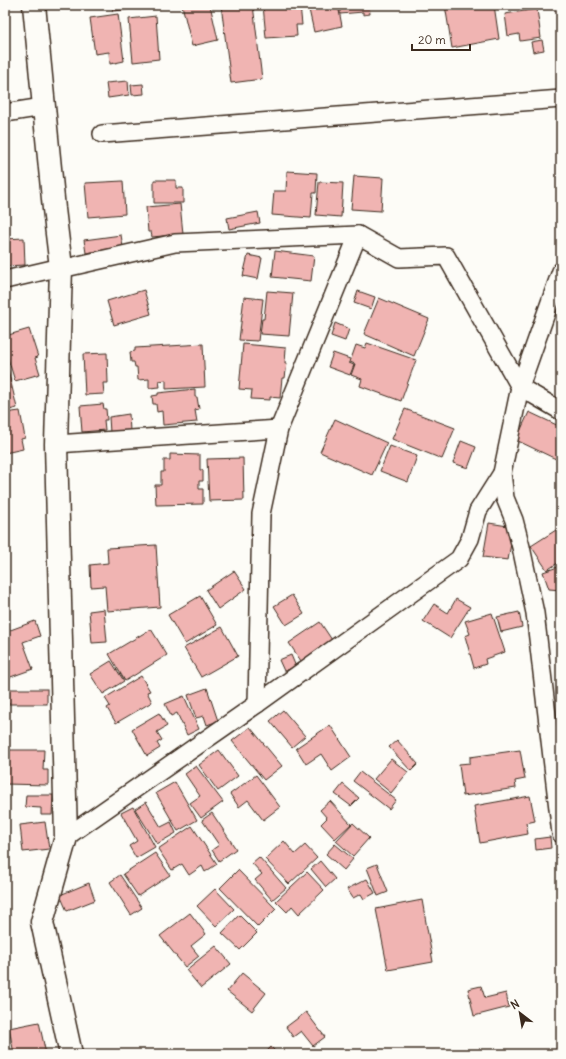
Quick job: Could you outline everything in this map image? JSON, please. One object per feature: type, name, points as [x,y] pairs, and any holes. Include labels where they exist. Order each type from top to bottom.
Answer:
[{"type":"street","points":[[34,5],[43,107],[61,268],[56,444],[66,837],[42,922],[71,1054]]},
{"type":"street","points":[[102,134],[561,99]]},
{"type":"street","points":[[5,113],[43,107]]},
{"type":"street","points":[[257,704],[261,514],[279,429],[358,235]]},
{"type":"street","points":[[5,280],[175,243],[358,235],[398,258],[446,256],[520,387],[561,411]]},
{"type":"street","points":[[561,271],[520,387],[502,473],[505,498],[514,520],[535,613],[561,834]]},
{"type":"street","points":[[56,444],[279,429]]},
{"type":"street","points":[[66,837],[257,704],[459,560],[470,539],[478,510],[502,473]]},
{"type":"building","points":[[112,5],[154,5],[155,7],[113,11]]},
{"type":"building","points":[[182,5],[210,5],[218,40],[192,46]]},
{"type":"building","points":[[221,5],[253,5],[262,79],[231,83]]},
{"type":"building","points":[[263,5],[300,5],[302,25],[296,25],[297,36],[266,38]]},
{"type":"building","points":[[308,5],[338,5],[342,26],[314,32]]},
{"type":"building","points":[[340,5],[369,5],[370,14],[363,15],[363,12],[340,14]]},
{"type":"building","points":[[445,5],[494,5],[499,39],[452,48]]},
{"type":"building","points":[[537,9],[541,38],[520,41],[519,34],[508,36],[505,14]]},
{"type":"building","points":[[118,14],[124,61],[110,64],[109,52],[95,54],[90,18]]},
{"type":"building","points":[[156,16],[159,59],[133,62],[129,19]]},
{"type":"building","points":[[542,40],[544,50],[533,52],[531,42]]},
{"type":"building","points":[[128,81],[129,95],[108,98],[106,83]]},
{"type":"building","points":[[143,84],[144,94],[132,95],[131,85]]},
{"type":"building","points":[[287,171],[317,173],[316,193],[313,193],[311,218],[272,215],[274,191],[286,191]]},
{"type":"building","points":[[354,176],[383,178],[381,211],[351,209]]},
{"type":"building","points":[[154,180],[176,180],[176,188],[183,188],[183,203],[154,203]]},
{"type":"building","points":[[123,181],[125,214],[88,217],[85,183]]},
{"type":"building","points":[[319,182],[343,183],[341,217],[316,215]]},
{"type":"building","points":[[180,204],[183,234],[152,237],[151,232],[148,232],[146,207]]},
{"type":"building","points":[[258,212],[260,223],[229,229],[227,218]]},
{"type":"building","points":[[121,235],[123,247],[86,253],[84,240]]},
{"type":"building","points":[[24,238],[25,265],[5,266],[5,239]]},
{"type":"building","points":[[275,251],[314,256],[311,281],[272,277]]},
{"type":"building","points":[[248,255],[262,258],[258,279],[243,276]]},
{"type":"building","points":[[144,290],[151,314],[114,325],[107,301]]},
{"type":"building","points":[[267,291],[293,293],[289,336],[260,334],[262,319],[264,319]]},
{"type":"building","points":[[358,291],[375,297],[371,309],[354,303]]},
{"type":"building","points":[[244,297],[263,299],[258,341],[239,340]]},
{"type":"building","points":[[379,298],[429,319],[414,356],[364,334]]},
{"type":"building","points":[[335,323],[349,329],[345,341],[331,336]]},
{"type":"building","points":[[29,329],[38,357],[35,358],[40,374],[15,381],[5,349],[5,336]]},
{"type":"building","points":[[367,343],[416,360],[401,401],[360,386],[362,379],[351,375],[355,364],[350,362],[356,345],[365,348]]},
{"type":"building","points":[[203,344],[205,387],[166,389],[166,380],[159,381],[160,387],[149,388],[149,379],[138,380],[137,367],[135,367],[134,362],[131,362],[130,352],[135,351],[135,348]]},
{"type":"building","points":[[243,344],[286,348],[285,363],[287,363],[285,378],[282,378],[280,398],[270,397],[270,400],[251,399],[252,390],[239,389]]},
{"type":"building","points":[[107,353],[108,383],[103,383],[104,394],[85,395],[83,354]]},
{"type":"building","points":[[333,353],[350,359],[349,363],[354,365],[350,375],[328,367]]},
{"type":"building","points":[[8,370],[17,408],[5,411],[5,371]]},
{"type":"building","points":[[195,389],[195,397],[197,397],[199,409],[195,410],[197,422],[163,425],[162,411],[157,412],[156,404],[153,404],[152,396],[158,395],[158,393]]},
{"type":"building","points":[[103,404],[104,409],[106,409],[107,420],[104,420],[105,430],[82,432],[80,406]]},
{"type":"building","points":[[405,409],[455,428],[442,459],[392,439]]},
{"type":"building","points":[[20,411],[25,438],[21,439],[23,449],[5,453],[5,413]]},
{"type":"building","points":[[529,412],[561,427],[561,450],[556,459],[516,440]]},
{"type":"building","points":[[129,414],[130,431],[110,433],[109,417]]},
{"type":"building","points":[[335,419],[387,443],[372,475],[320,452]]},
{"type":"building","points":[[461,441],[476,447],[468,468],[453,463]]},
{"type":"building","points":[[390,446],[417,456],[408,482],[380,471]]},
{"type":"building","points":[[170,454],[200,455],[200,470],[203,470],[203,481],[199,481],[199,489],[203,489],[203,504],[156,505],[155,485],[161,485],[161,472],[164,472],[164,460],[170,460]]},
{"type":"building","points":[[243,458],[244,500],[209,501],[207,459]]},
{"type":"building","points":[[489,523],[514,527],[508,560],[483,557]]},
{"type":"building","points":[[556,530],[561,537],[561,561],[547,570],[531,546]]},
{"type":"building","points":[[156,545],[160,607],[107,611],[105,586],[91,587],[90,565],[108,563],[107,548]]},
{"type":"building","points":[[561,566],[561,590],[549,589],[543,572]]},
{"type":"building","points":[[234,571],[246,589],[218,609],[206,590]]},
{"type":"building","points":[[292,595],[304,614],[286,625],[274,606]]},
{"type":"building","points":[[200,596],[217,625],[185,644],[168,615]]},
{"type":"building","points":[[456,599],[470,607],[450,638],[423,621],[434,604],[448,613]]},
{"type":"building","points":[[104,609],[107,642],[92,643],[89,611]]},
{"type":"building","points":[[519,612],[522,627],[501,632],[497,617]]},
{"type":"building","points":[[492,613],[505,652],[485,659],[486,664],[474,668],[465,636],[470,634],[465,621]]},
{"type":"building","points":[[35,621],[40,636],[23,642],[33,669],[5,679],[5,632]]},
{"type":"building","points":[[320,622],[334,643],[303,664],[289,643]]},
{"type":"building","points":[[222,627],[238,656],[201,677],[184,648]]},
{"type":"building","points":[[151,629],[167,655],[125,681],[109,654]]},
{"type":"building","points":[[291,655],[296,667],[284,671],[279,660]]},
{"type":"building","points":[[111,661],[124,681],[103,694],[90,674]]},
{"type":"building","points":[[141,676],[150,691],[147,692],[152,702],[116,723],[107,708],[110,706],[105,698]]},
{"type":"building","points":[[207,688],[218,721],[207,725],[204,716],[196,718],[188,695]]},
{"type":"building","points":[[5,689],[47,689],[47,704],[5,704]]},
{"type":"building","points":[[184,696],[199,729],[187,735],[177,713],[171,716],[165,704]]},
{"type":"building","points":[[283,710],[305,736],[292,747],[270,721]]},
{"type":"building","points":[[159,713],[167,726],[157,732],[162,740],[157,743],[160,748],[147,756],[132,729]]},
{"type":"building","points":[[330,725],[351,757],[332,771],[321,754],[306,764],[296,748]]},
{"type":"building","points":[[250,727],[282,766],[264,780],[232,741]]},
{"type":"building","points":[[397,740],[418,764],[411,771],[389,747]]},
{"type":"building","points":[[5,750],[44,750],[43,770],[48,770],[48,785],[5,784]]},
{"type":"building","points":[[219,750],[238,776],[218,791],[199,765]]},
{"type":"building","points":[[520,750],[525,779],[515,781],[516,788],[463,796],[459,764],[470,763],[470,757]]},
{"type":"building","points":[[391,759],[408,772],[391,793],[374,779]]},
{"type":"building","points":[[196,766],[223,802],[201,818],[190,803],[200,796],[185,774]]},
{"type":"building","points":[[360,772],[396,800],[389,809],[353,781]]},
{"type":"building","points":[[256,775],[280,807],[263,820],[248,800],[239,807],[230,794]]},
{"type":"building","points":[[175,782],[197,820],[178,831],[156,793]]},
{"type":"building","points":[[343,784],[359,798],[351,806],[335,794]]},
{"type":"building","points":[[26,795],[53,795],[52,815],[41,815],[41,808],[25,807]]},
{"type":"building","points":[[530,796],[535,821],[526,823],[528,834],[480,843],[474,806]]},
{"type":"building","points":[[330,801],[351,824],[335,839],[321,824],[327,818],[320,810]]},
{"type":"building","points":[[146,802],[161,827],[171,822],[176,833],[157,844],[135,809]]},
{"type":"building","points":[[133,807],[155,847],[136,858],[129,846],[137,841],[121,813]]},
{"type":"building","points":[[212,813],[236,849],[219,861],[212,850],[219,845],[202,820]]},
{"type":"building","points":[[45,822],[49,849],[23,852],[20,825]]},
{"type":"building","points":[[353,823],[369,838],[353,856],[336,841]]},
{"type":"building","points":[[192,826],[217,864],[205,872],[202,866],[189,875],[182,864],[172,870],[158,849]]},
{"type":"building","points":[[550,837],[551,848],[536,850],[535,839]]},
{"type":"building","points":[[284,841],[295,854],[305,845],[317,858],[289,884],[265,859]]},
{"type":"building","points":[[335,844],[353,859],[344,870],[326,854]]},
{"type":"building","points":[[155,853],[170,875],[138,896],[123,874]]},
{"type":"building","points":[[259,857],[286,888],[272,900],[255,880],[262,874],[252,863]]},
{"type":"building","points":[[320,861],[335,879],[326,887],[311,869]]},
{"type":"building","points":[[377,864],[388,892],[378,896],[367,868]]},
{"type":"building","points":[[238,870],[276,909],[258,927],[220,888]]},
{"type":"building","points":[[307,872],[324,890],[299,914],[292,906],[287,912],[276,901]]},
{"type":"building","points":[[120,875],[142,908],[131,915],[110,882]]},
{"type":"building","points":[[367,879],[375,893],[364,899],[361,894],[353,898],[347,889]]},
{"type":"building","points":[[89,883],[95,900],[67,911],[60,895]]},
{"type":"building","points":[[215,889],[234,909],[216,926],[197,906]]},
{"type":"building","points":[[422,900],[433,962],[388,970],[376,909]]},
{"type":"building","points":[[190,913],[206,934],[191,946],[199,956],[185,967],[160,936]]},
{"type":"building","points":[[239,915],[257,933],[240,950],[222,933]]},
{"type":"building","points":[[216,946],[231,964],[201,988],[186,970]]},
{"type":"building","points":[[242,973],[266,993],[252,1011],[227,991]]},
{"type":"building","points":[[481,986],[485,998],[506,993],[509,1007],[474,1016],[468,989]]},
{"type":"building","points":[[306,1012],[325,1037],[313,1046],[301,1031],[293,1037],[286,1027]]},
{"type":"building","points":[[39,1022],[46,1054],[14,1054],[9,1028]]},
{"type":"building","points":[[5,1041],[9,1054],[5,1054]]},
{"type":"building","points":[[271,1047],[278,1054],[264,1054]]}]
